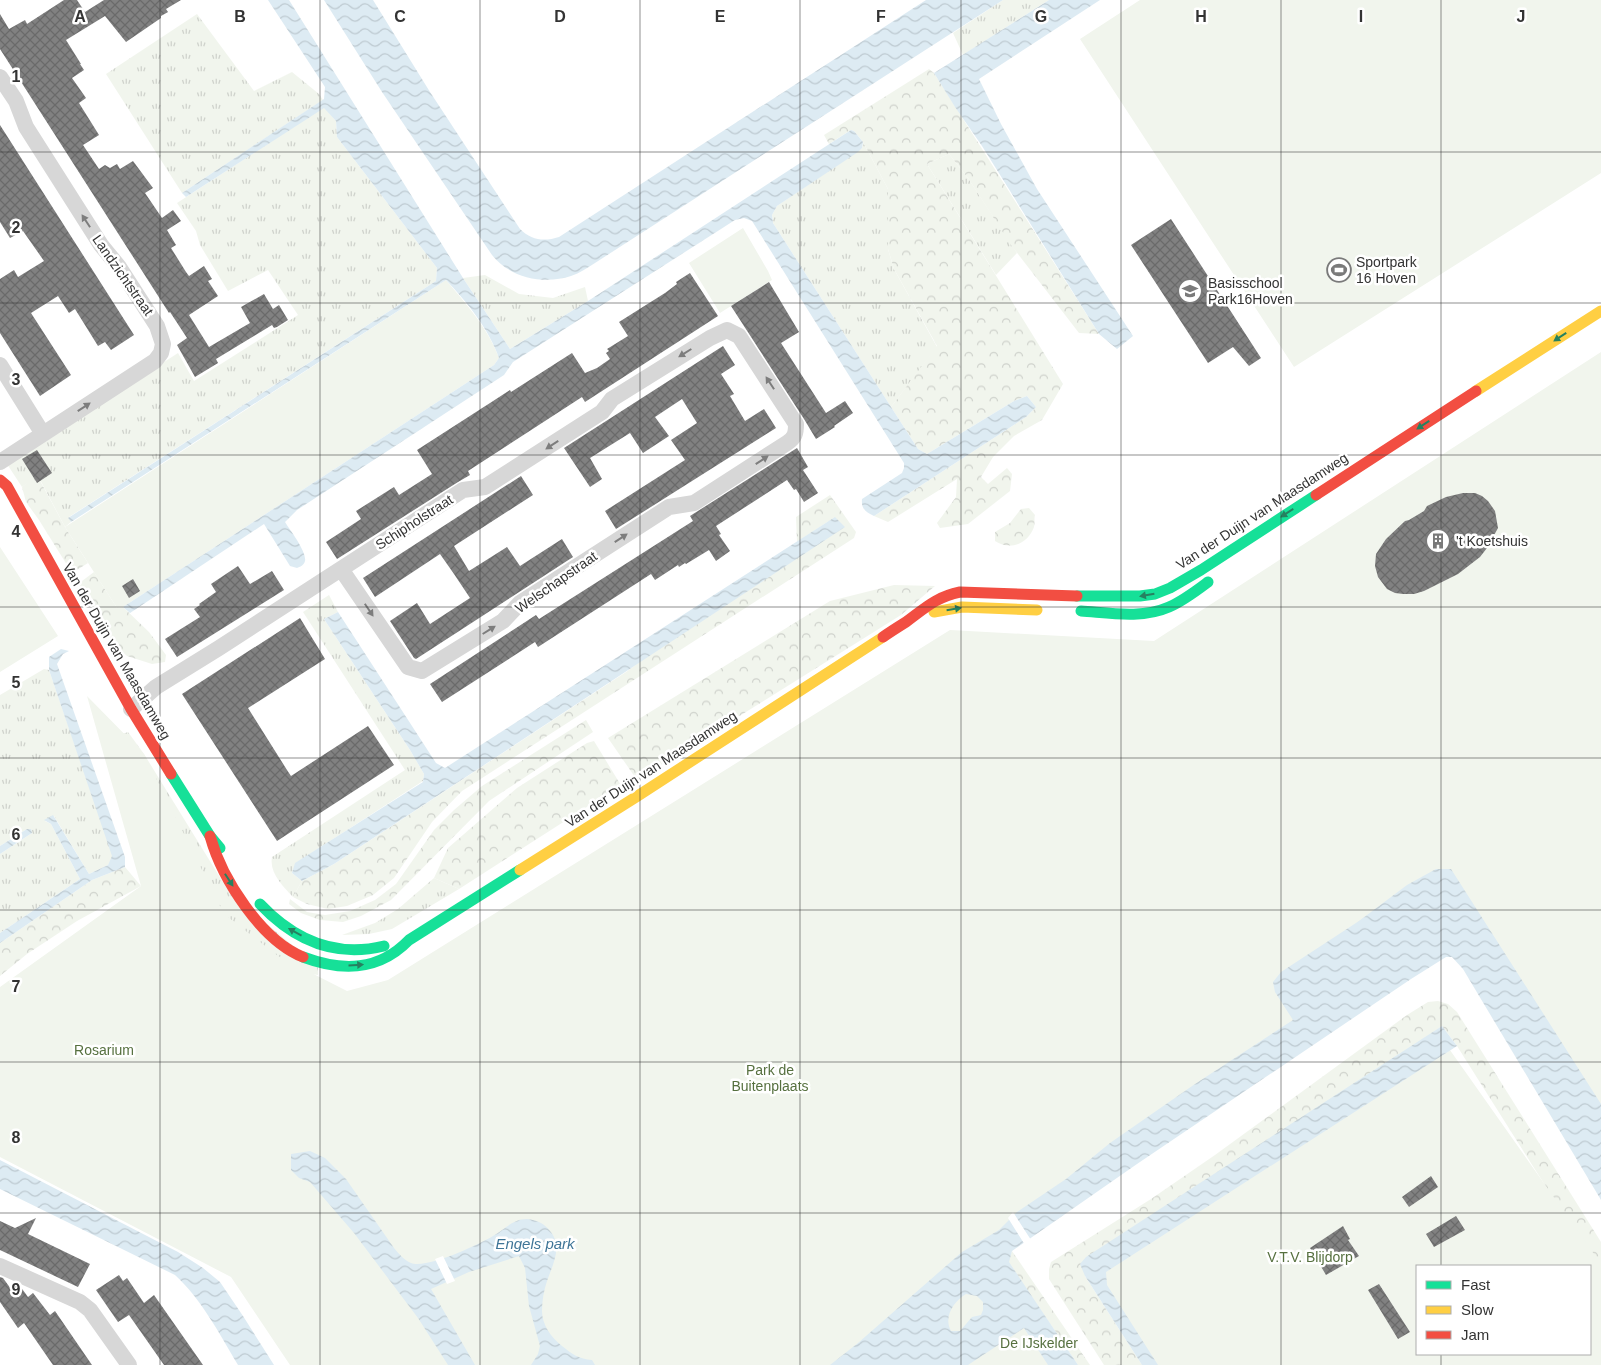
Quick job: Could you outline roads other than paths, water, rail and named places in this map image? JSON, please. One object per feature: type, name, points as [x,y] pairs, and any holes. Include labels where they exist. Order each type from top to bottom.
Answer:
[{"type":"street","name":"Landzichtstraat","points":[[0,77],[16,101],[26,127],[101,245],[119,267],[157,326],[163,344],[161,354],[155,361],[0,462]]},
{"type":"street","name":"Van der Duijn van Maasdamweg","points":[[254,895],[267,912],[283,925],[313,941],[336,949],[358,950],[382,947],[409,940],[645,792],[907,621],[935,599],[960,592],[1092,597],[1140,596],[1154,594],[1170,588],[1201,570],[1601,311]]},
{"type":"street","name":"Welschapstraat","points":[[341,569],[408,667],[422,671],[503,621],[520,603],[669,507],[694,503],[792,440],[796,433],[796,424],[739,336],[728,330]]},
{"type":"street","name":"Schipholstraat","points":[[131,709],[156,687],[463,490],[485,486],[500,478],[602,412],[612,399],[710,338],[728,330]]},
{"type":"street","points":[[0,365],[43,434]]},
{"type":"street","name":"Van der Duijn van Maasdamweg","points":[[0,480],[7,486],[131,709],[210,836],[232,861]]},
{"type":"street","points":[[1068,611],[1145,614],[1164,610],[1214,578]]},
{"type":"street","name":"Van der Duijn van Maasdamweg","points":[[907,621],[935,612],[962,607],[1048,610]]},
{"type":"street","name":"Van der Duijn van Maasdamweg","points":[[210,836],[221,867],[239,894],[272,937],[288,949],[310,959],[335,966],[354,966],[373,964],[390,958],[400,951],[409,940]]},
{"type":"street","points":[[0,1266],[80,1302],[90,1310],[129,1365]]},
{"type":"water","points":[[268,0],[289,0],[463,278],[510,349],[588,301],[851,130],[863,142],[862,148],[777,206],[772,215],[773,223],[918,449],[927,454],[1014,401],[1027,396],[1036,407],[1026,417],[874,516],[869,513],[863,508],[862,499],[902,473],[904,463],[752,221],[744,218],[735,220],[513,362],[504,375],[297,510],[285,522],[298,541],[305,557],[304,564],[301,566],[297,568],[290,566],[264,524],[130,613],[123,607],[494,365],[499,358],[495,347],[477,316],[446,280],[71,522],[68,518],[436,281],[437,268],[337,137],[336,121],[324,108],[186,197],[182,193],[324,99],[325,87]]},
{"type":"water","points":[[324,0],[373,0],[430,92],[520,229],[533,238],[543,240],[559,237],[926,0],[1003,0],[586,269],[571,276],[550,280],[528,278],[518,274],[499,263],[492,255],[382,92]]},
{"type":"water","points":[[1049,0],[1100,0],[979,79],[1001,124],[1037,189],[1133,336],[1117,349],[1099,334],[982,146],[934,73]]},
{"type":"water","points":[[835,517],[845,527],[334,864],[302,881],[292,873],[295,863],[423,782],[424,774],[410,750],[324,619],[338,612],[436,763],[445,768]]},
{"type":"water","points":[[61,649],[69,651],[63,654],[57,664],[125,857],[125,867],[92,880],[0,943],[0,933],[80,879],[51,824],[44,820],[53,815],[89,874],[108,865],[112,856],[49,670],[49,657]]},
{"type":"water","points":[[27,829],[31,829],[32,833],[0,854],[0,846]]},
{"type":"water","points":[[1436,869],[1451,869],[1601,1104],[1601,1200],[1463,969],[1452,957],[1446,957],[1137,1164],[1012,1251],[1009,1262],[1078,1365],[1048,1365],[1024,1328],[968,1365],[830,1365],[962,1252],[999,1230],[1017,1212],[1066,1179],[1110,1143],[1195,1084],[1293,1020],[1275,992],[1273,982],[1281,972],[1359,921],[1407,885]],"holes":[[[966,1294],[977,1296],[983,1302],[981,1315],[972,1317],[960,1331],[951,1331],[948,1320],[954,1305]]]},
{"type":"water","points":[[1442,1026],[1457,1046],[1106,1272],[1107,1285],[1158,1365],[1142,1365],[1085,1276],[1080,1264],[1086,1257]]},
{"type":"water","name":"Engels park","points":[[310,1151],[325,1158],[346,1179],[394,1248],[404,1259],[411,1263],[428,1263],[465,1250],[522,1219],[537,1221],[543,1224],[548,1228],[556,1243],[556,1255],[543,1295],[542,1316],[545,1326],[554,1339],[562,1346],[576,1356],[592,1360],[595,1365],[531,1365],[538,1354],[540,1346],[529,1306],[525,1268],[519,1256],[469,1272],[431,1289],[475,1365],[448,1365],[418,1318],[354,1233],[310,1182],[299,1178],[291,1170],[291,1154]]},
{"type":"water","points":[[0,1160],[178,1252],[203,1268],[220,1282],[274,1365],[238,1365],[202,1306],[175,1275],[0,1189]]},
{"type":"place","name":"Sportpark 16 Hoven","points":[[1339,270]]},
{"type":"place","name":"Basisschool Park16Hoven","points":[[1190,291]]},
{"type":"place","name":"'t Koetshuis","points":[[1438,541]]},
{"type":"park label","name":"Rosarium","points":[[104,1050]]},
{"type":"park label","name":"Park de Buitenplaats","points":[[770,1078]]},
{"type":"park label","name":"V.T.V. Blijdorp","points":[[1310,1257]]},
{"type":"park label","name":"De IJskelder","points":[[1039,1343]]}]
